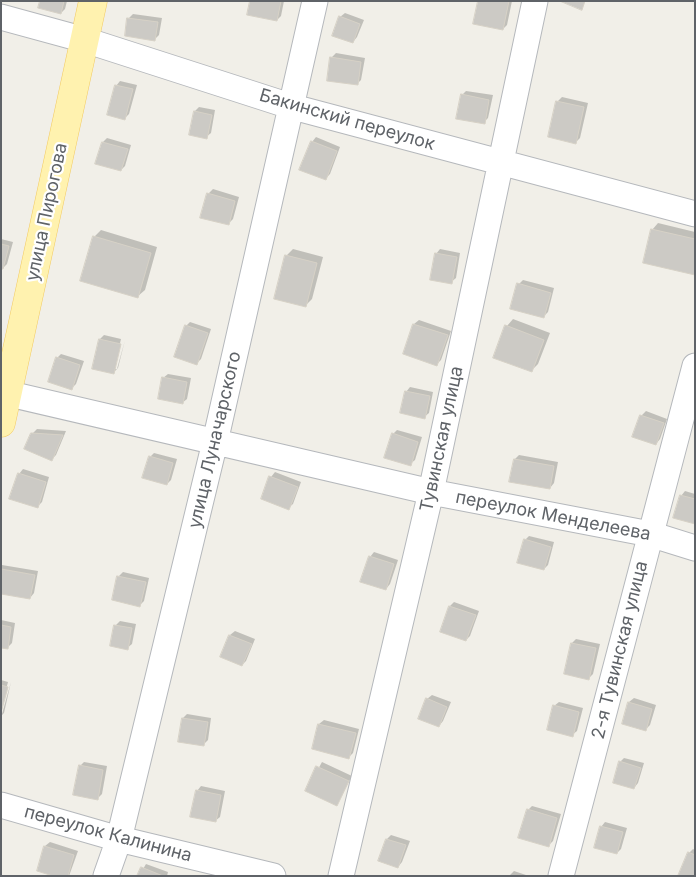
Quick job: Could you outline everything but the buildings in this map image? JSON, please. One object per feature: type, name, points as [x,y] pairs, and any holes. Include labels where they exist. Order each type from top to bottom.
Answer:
[{"type":"main road","name":"улица Пирогова","points":[[1,423],[4,392],[93,1]]},
{"type":"street","name":"улица Луначарского","points":[[106,876],[119,839],[214,442],[293,107],[315,1]]},
{"type":"street","name":"Тувинская улица","points":[[341,876],[431,492],[502,163],[534,1]]},
{"type":"street","name":"Бакинский переулок","points":[[1,17],[85,40],[293,107],[695,214]]},
{"type":"street","name":"2-я Тувинская улица","points":[[561,876],[695,366]]},
{"type":"street","name":"переулок Менделеева","points":[[4,392],[431,492],[650,534],[695,548]]},
{"type":"street","name":"переулок Калинина","points":[[1,805],[119,839],[273,876]]}]
